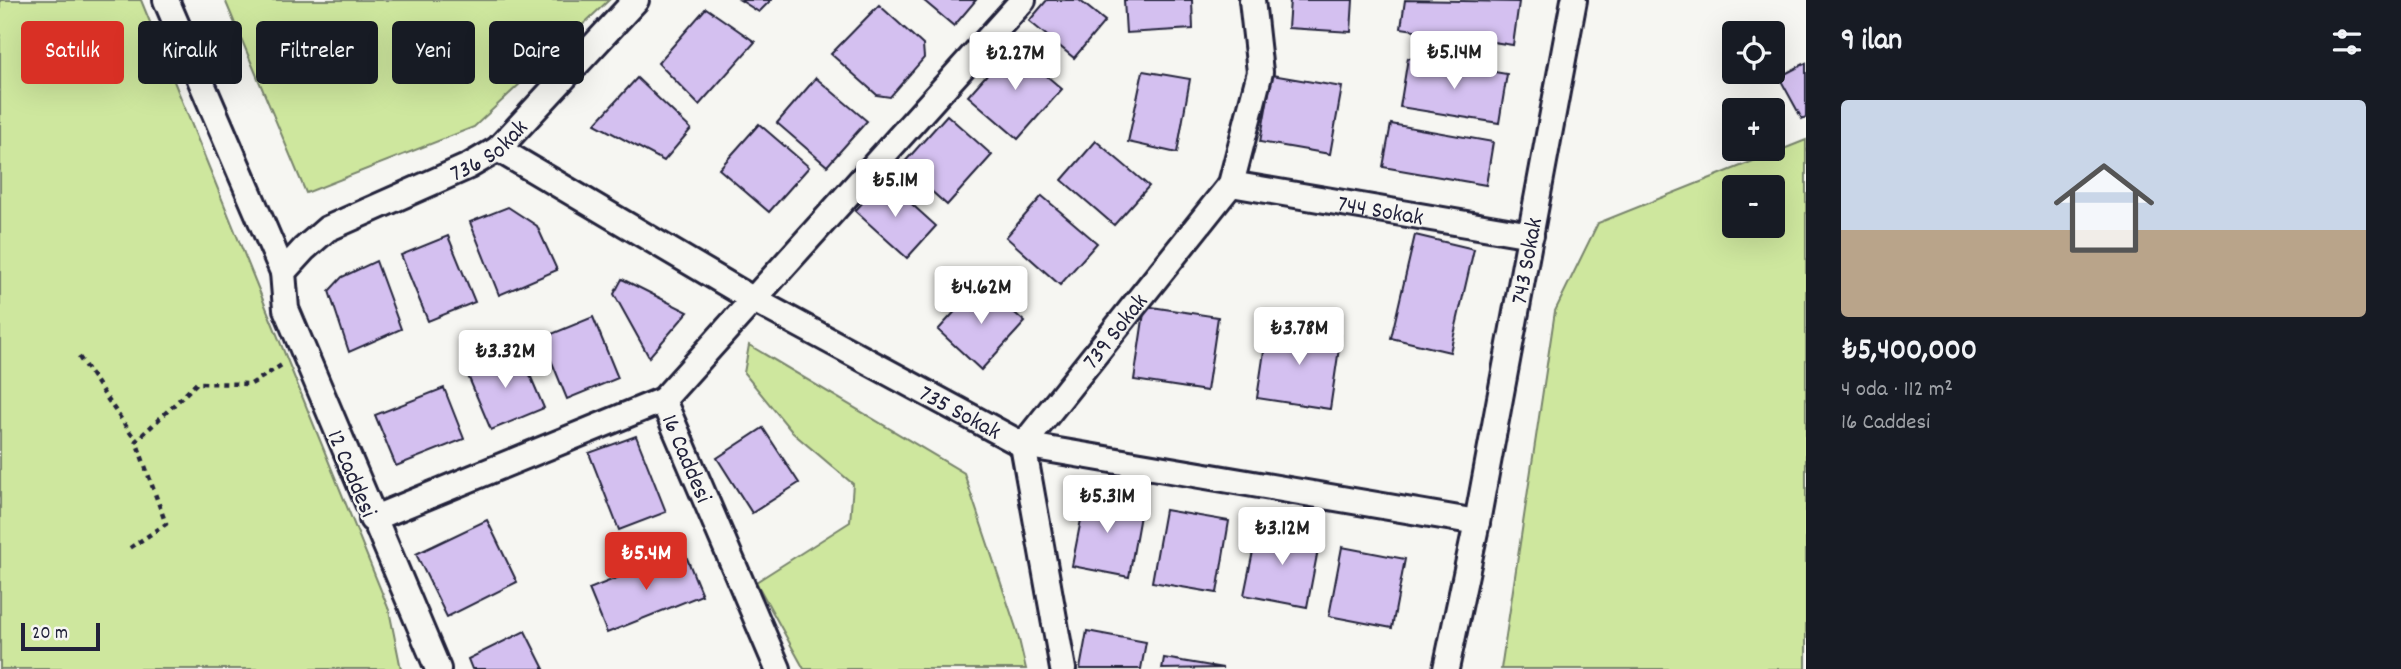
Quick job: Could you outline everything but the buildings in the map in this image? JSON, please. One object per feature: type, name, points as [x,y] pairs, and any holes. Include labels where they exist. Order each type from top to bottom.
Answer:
[{"type":"street","name":"12 Caddesi","points":[[166,0],[283,272],[286,309],[372,519],[438,669]]},
{"type":"street","name":"736 Sokak","points":[[283,272],[304,248],[327,229],[469,166],[498,149],[636,0]]},
{"type":"street","points":[[372,519],[663,400],[1023,0]]},
{"type":"street","name":"739 Sokak","points":[[1023,445],[1231,184],[1260,72],[1252,0]]},
{"type":"street","name":"743 Sokak","points":[[1446,669],[1477,522],[1574,0]]},
{"type":"street","name":"735 Sokak","points":[[498,149],[754,300],[1023,445],[1477,522]]},
{"type":"street","name":"744 Sokak","points":[[1231,184],[1531,235]]},
{"type":"street","name":"16 Caddesi","points":[[663,400],[778,669]]},
{"type":"street","points":[[1023,445],[1063,669]]},
{"type":"path","points":[[136,441],[197,383],[251,384],[303,351]]},
{"type":"path","points":[[79,358],[136,441],[166,524],[130,548]]},
{"type":"green space","points":[[0,0],[141,0],[150,21],[138,21],[138,84],[175,84],[389,610],[401,669],[0,669]]},
{"type":"green space","points":[[225,0],[609,0],[584,24],[584,21],[489,21],[489,84],[520,84],[474,127],[306,193],[260,84],[378,84],[378,21],[256,21],[256,74],[242,41],[242,21],[234,21]]},
{"type":"green space","points":[[1806,140],[1806,669],[1501,669],[1555,311],[1598,223],[1753,161],[1785,161],[1785,148]]},
{"type":"green space","points":[[749,345],[964,473],[1017,631],[1026,669],[804,669],[756,582],[850,522],[853,484],[793,433],[744,373]]}]
